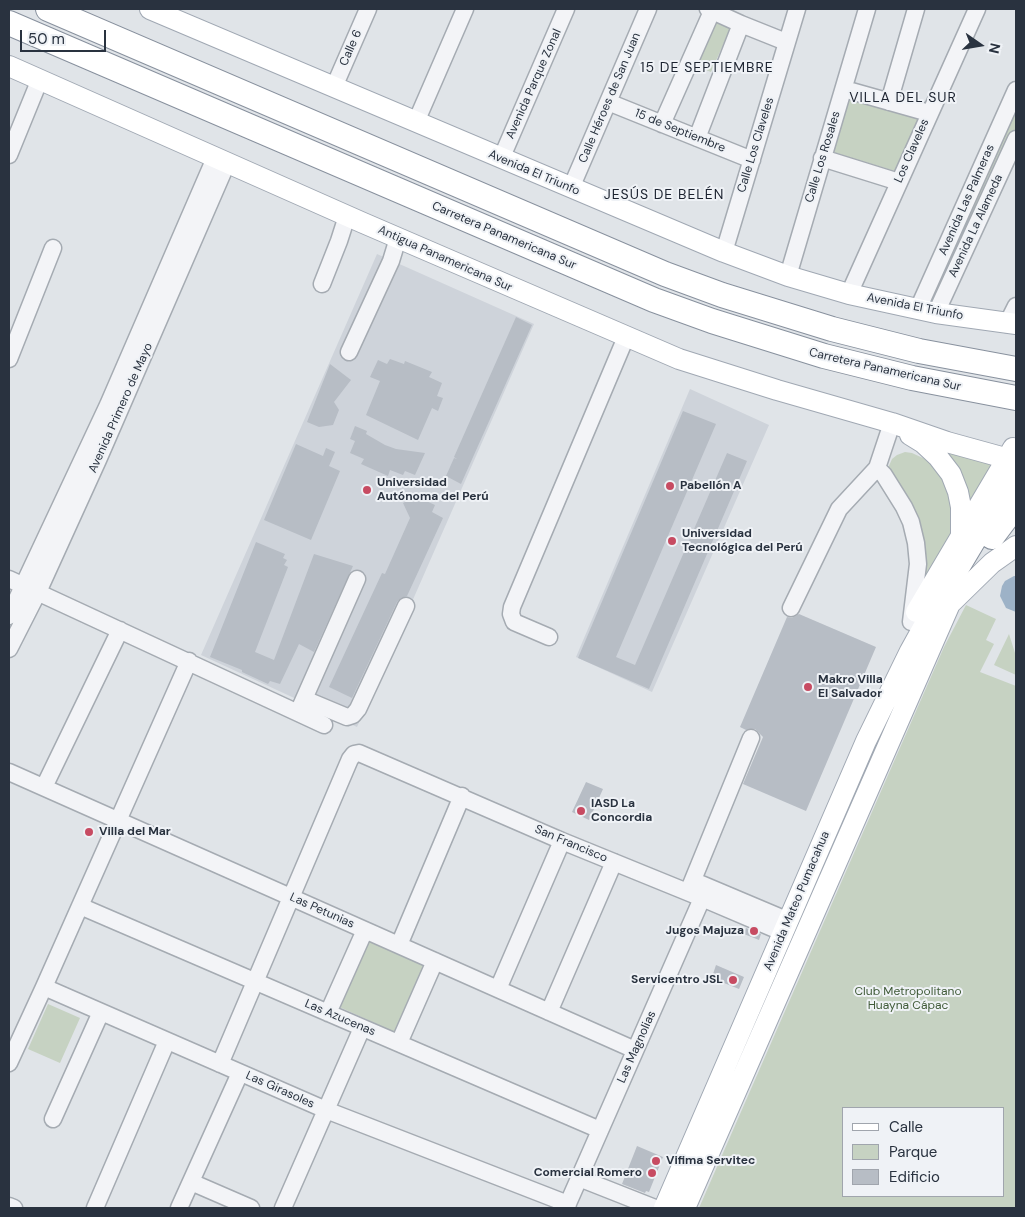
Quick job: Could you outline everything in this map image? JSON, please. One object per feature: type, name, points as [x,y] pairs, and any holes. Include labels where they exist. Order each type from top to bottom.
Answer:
[{"type":"highway","points":[[48,9],[638,263],[712,292],[880,342],[1016,369]]},
{"type":"highway","name":"Carretera Panamericana Sur","points":[[9,23],[670,306],[775,342],[858,365],[931,382],[1016,398]]},
{"type":"highway","points":[[944,601],[991,526],[1014,457]]},
{"type":"highway","points":[[991,526],[1016,505]]},
{"type":"main road","name":"Avenida El Triunfo","points":[[150,9],[501,159],[724,252],[788,276],[849,294],[927,311],[1012,324]]},
{"type":"main road","name":"Antigua Panamericana Sur","points":[[9,66],[221,161],[679,359],[892,423],[948,442],[1014,457]]},
{"type":"main road","points":[[892,423],[923,443],[938,457],[951,474],[961,507],[961,537]]},
{"type":"main road","points":[[822,845],[829,806],[910,622],[961,537],[1014,457]]},
{"type":"main road","points":[[944,601],[1016,546]]},
{"type":"main road","name":"Avenida Mateo Pumacahua","points":[[664,1208],[870,733],[910,651],[944,601]]},
{"type":"main road","name":"Avenida Mateo Pumacahua","points":[[685,1208],[944,601]]},
{"type":"street","name":"Calle 6","points":[[334,87],[368,9]]},
{"type":"street","points":[[416,122],[465,9]]},
{"type":"street","name":"Avenida Parque Zonal","points":[[501,159],[566,9]]},
{"type":"street","name":"Calle Héroes de San Juan","points":[[571,188],[648,9]]},
{"type":"street","points":[[662,124],[711,9],[741,24],[786,42]]},
{"type":"street","name":"Calle Los Claveles","points":[[724,252],[797,9]]},
{"type":"street","name":"Calle Los Rosales","points":[[788,276],[867,9]]},
{"type":"street","points":[[889,102],[916,9]]},
{"type":"street","name":"Los Claveles","points":[[849,294],[977,9]]},
{"type":"street","points":[[697,138],[741,24]]},
{"type":"street","points":[[9,155],[40,79]]},
{"type":"street","points":[[844,89],[929,113]]},
{"type":"street","name":"Avenida Las Palmeras","points":[[927,311],[1016,90]]},
{"type":"street","name":"15 de Septiembre","points":[[608,102],[752,160]]},
{"type":"street","name":"Avenida La Alameda","points":[[927,311],[1016,139]]},
{"type":"street","points":[[822,158],[899,182]]},
{"type":"street","name":"Avenida Primero de Mayo","points":[[9,616],[23,586],[98,460],[221,161]]},
{"type":"street","points":[[322,284],[347,216]]},
{"type":"street","points":[[349,352],[391,261],[398,238]]},
{"type":"street","points":[[9,359],[52,248]]},
{"type":"street","points":[[1012,324],[1016,306]]},
{"type":"street","points":[[549,637],[514,622],[511,614],[512,607],[626,337]]},
{"type":"street","points":[[791,608],[839,509],[877,468],[892,423]]},
{"type":"street","points":[[877,468],[890,483],[904,507],[911,522],[916,543],[918,564],[910,622]]},
{"type":"street","points":[[301,706],[357,579]]},
{"type":"street","points":[[23,586],[188,661],[301,706],[347,717],[353,715],[358,709],[406,606]]},
{"type":"street","name":"Avenida Primero de Mayo","points":[[9,649],[23,586]]},
{"type":"street","points":[[44,787],[120,630]]},
{"type":"street","points":[[9,1063],[188,661]]},
{"type":"street","points":[[301,706],[324,725]]},
{"type":"street","name":"Las Magnolias","points":[[567,1206],[635,1050],[698,889],[751,738]]},
{"type":"street","name":"San Francisco","points":[[292,897],[350,759],[354,754],[358,753],[462,796],[562,841],[614,862],[698,889],[786,927]]},
{"type":"street","name":"Las Petunias","points":[[9,772],[635,1050]]},
{"type":"street","points":[[399,945],[462,796]]},
{"type":"street","points":[[498,989],[562,841]]},
{"type":"street","points":[[549,1012],[614,862]]},
{"type":"street","points":[[220,1064],[292,897]]},
{"type":"street","name":"Las Azucenas","points":[[80,906],[600,1130]]},
{"type":"street","points":[[328,1013],[364,930]]},
{"type":"street","points":[[399,1043],[435,961]]},
{"type":"street","name":"Las Girasoles","points":[[44,987],[326,1110],[567,1206]]},
{"type":"street","points":[[54,1119],[101,1012]]},
{"type":"street","points":[[284,1208],[362,1028]]},
{"type":"street","points":[[95,1208],[168,1041]]},
{"type":"street","points":[[179,1208],[240,1073]]},
{"type":"street","points":[[579,1178],[654,1208]]},
{"type":"street","points":[[191,1182],[250,1208]]},
{"type":"street","points":[[9,1206],[14,1208]]},
{"type":"shaded area","name":"Universidad Autónoma del Perú","points":[[377,254],[534,324],[357,727],[201,655]]},
{"type":"shaded area","name":"Universidad Tecnológica del Perú","points":[[690,389],[769,425],[652,692],[576,657]]},
{"type":"green space","points":[[714,20],[731,27],[711,72],[693,65]]},
{"type":"green space","points":[[850,95],[921,118],[898,172],[832,152]]},
{"type":"green space","points":[[1016,98],[1016,127],[938,301],[931,301],[928,298]]},
{"type":"green space","points":[[935,445],[997,463],[969,512]]},
{"type":"green space","points":[[905,452],[925,459],[937,469],[954,502],[952,540],[924,585],[888,468],[892,459]]},
{"type":"green space","name":"Club Metropolitano Huayna Cápac","points":[[966,605],[996,619],[986,640],[994,644],[980,672],[1016,686],[1016,1208],[699,1208],[944,647]]},
{"type":"green space","points":[[1009,634],[1016,654],[1016,675],[994,665]]},
{"type":"green space","points":[[365,936],[430,965],[399,1034],[335,1005]]},
{"type":"green space","points":[[48,1004],[80,1018],[60,1063],[28,1049]]},
{"type":"water","points":[[1016,576],[1016,612],[1006,608],[1000,596],[1005,581]]},
{"type":"building","points":[[516,317],[532,325],[461,484],[446,476],[454,458],[457,459],[454,457]]},
{"type":"building","points":[[390,359],[404,364],[405,361],[432,372],[429,377],[442,383],[437,396],[443,398],[438,411],[432,408],[418,440],[366,415],[380,381],[370,377],[378,360],[387,364]]},
{"type":"building","points":[[330,364],[351,380],[334,402],[339,410],[333,425],[319,427],[307,422]]},
{"type":"building","name":"Universidad Tecnológica del Perú","points":[[683,411],[716,424],[616,657],[635,665],[727,453],[747,461],[649,689],[578,658]]},
{"type":"building","points":[[355,426],[367,431],[366,434],[385,445],[396,449],[425,453],[415,475],[405,471],[403,475],[390,470],[388,476],[361,464],[364,459],[350,453],[355,441],[350,439]]},
{"type":"building","points":[[296,444],[323,456],[326,448],[335,452],[329,466],[340,471],[311,540],[264,520]]},
{"type":"building","points":[[421,494],[424,500],[435,505],[432,512],[443,518],[407,596],[397,602],[352,698],[329,687],[382,573],[385,574],[410,518],[403,503]]},
{"type":"building","points":[[256,542],[285,554],[283,558],[287,560],[284,565],[288,567],[255,652],[274,660],[314,554],[353,566],[314,652],[299,644],[280,684],[270,681],[268,684],[242,672],[242,670],[210,657]]},
{"type":"building","name":"Makro Villa El Salvador","points":[[799,614],[876,647],[806,811],[743,784],[763,737],[755,729],[746,730],[740,727],[787,617],[792,618]]},
{"type":"building","points":[[586,782],[603,789],[589,820],[572,812]]},
{"type":"building","points":[[746,928],[761,934],[759,940],[744,934]]},
{"type":"building","points":[[716,965],[744,977],[739,989],[714,979],[716,975],[713,974]]},
{"type":"building","points":[[637,1146],[663,1157],[649,1192],[646,1191],[645,1193],[622,1184]]},
{"type":"place","name":"Pabellón A","points":[[670,486]]},
{"type":"place","name":"Universidad Autónoma del Perú","points":[[367,490]]},
{"type":"place","name":"Universidad Tecnológica del Perú","points":[[672,541]]},
{"type":"place","name":"Makro Villa El Salvador","points":[[808,687]]},
{"type":"place","name":"IASD La Concordia","points":[[581,811]]},
{"type":"place","name":"Villa del Mar","points":[[89,832]]},
{"type":"place","name":"Jugos Majuza","points":[[754,931]]},
{"type":"place","name":"Servicentro JSL","points":[[733,980]]},
{"type":"place","name":"Vifima Servitec","points":[[656,1161]]},
{"type":"place","name":"Comercial Romero","points":[[652,1173]]},
{"type":"district","name":"15 DE SEPTIEMBRE","points":[[707,68]]},
{"type":"district","name":"VILLA DEL SUR","points":[[903,98]]},
{"type":"district","name":"JESÚS DE BELÉN","points":[[664,195]]}]
